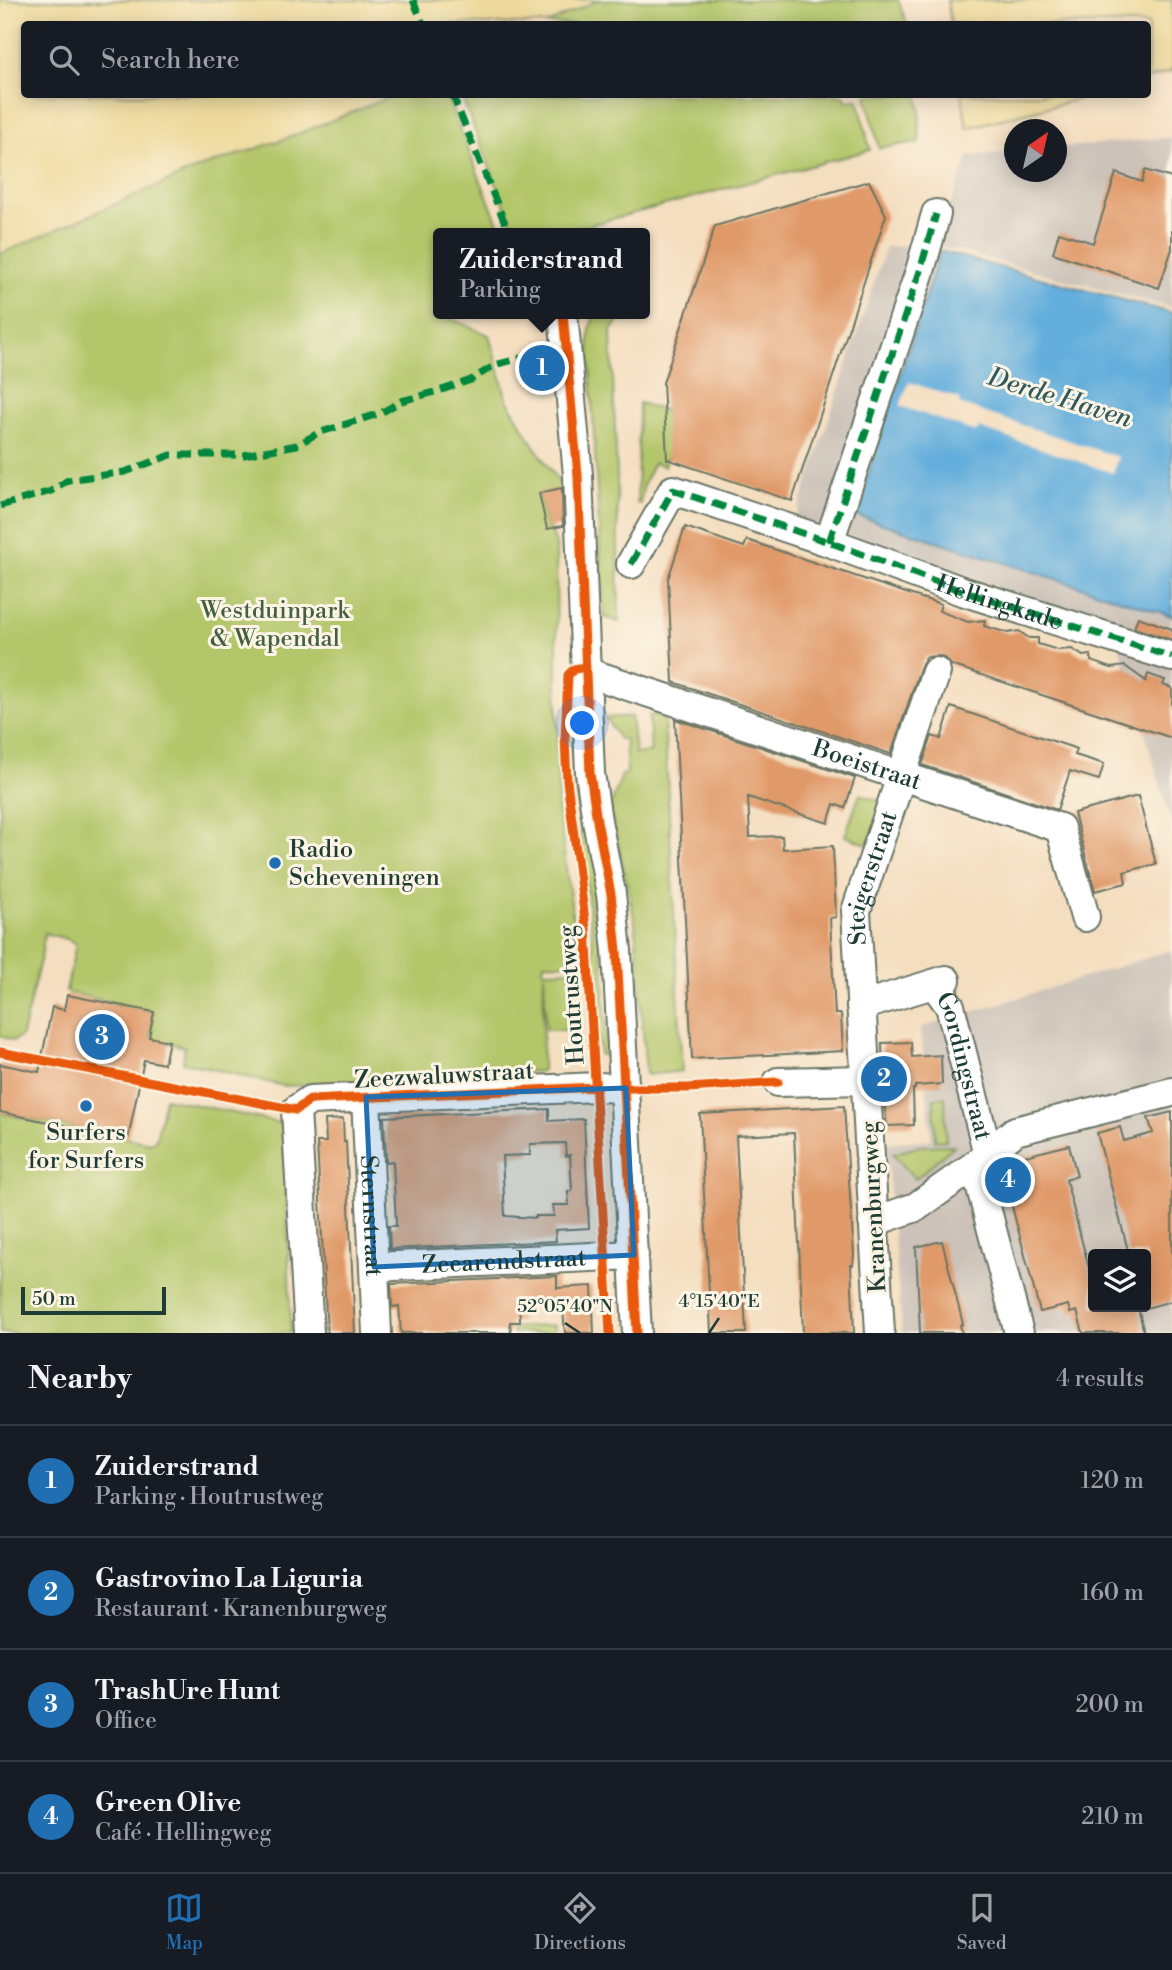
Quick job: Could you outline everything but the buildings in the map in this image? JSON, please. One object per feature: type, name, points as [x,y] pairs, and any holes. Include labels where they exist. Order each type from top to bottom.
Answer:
[{"type":"street","points":[[828,542],[920,271],[936,214]]},
{"type":"street","name":"Houtrustweg","points":[[563,319],[578,475],[590,773],[611,894],[617,951],[637,1333]]},
{"type":"street","name":"Hellingkade","points":[[631,565],[673,489],[961,591],[1172,657]]},
{"type":"street","name":"Boeistraat","points":[[586,672],[1060,828],[1085,917]]},
{"type":"street","name":"Steigerstraat","points":[[860,1006],[856,911],[936,672]]},
{"type":"street","name":"Gordingstraat","points":[[860,1006],[940,982],[950,1006],[1019,1333]]},
{"type":"street","name":"Kranenburgweg","points":[[860,1006],[880,1333]]},
{"type":"street","points":[[778,1082],[865,1080]]},
{"type":"street","name":"Zeezwaluwstraat","points":[[309,1333],[296,1110],[310,1100],[626,1088]]},
{"type":"street","points":[[873,1222],[916,1207],[982,1159],[1015,1131],[1172,1093]]},
{"type":"street","name":"Sternstraat","points":[[366,1097],[377,1333]]},
{"type":"street","name":"Zeearendstraat","points":[[374,1267],[634,1255]]},
{"type":"highlighted area","points":[[626,1088],[634,1255],[374,1267],[366,1097]]},
{"type":"shaded area","points":[[1172,137],[1172,308],[940,246],[853,515],[1172,616],[1172,824],[1118,642],[976,579],[796,518],[886,247],[925,245],[941,230],[969,156],[1004,153],[1004,182],[1067,182],[1067,147]]},
{"type":"shaded area","points":[[1172,950],[1172,1333],[902,1333],[886,1143],[931,1139],[921,1028]]},
{"type":"green space","points":[[598,0],[898,0],[906,21],[553,21]]},
{"type":"green space","name":"Westduinpark & Wapendal","points":[[387,98],[447,98],[500,228],[433,228],[433,319],[451,319],[489,335],[507,400],[563,488],[539,494],[547,529],[550,529],[556,544],[558,809],[572,911],[576,964],[544,963],[543,971],[572,970],[574,1030],[546,1030],[544,973],[542,1071],[395,1082],[284,1086],[183,1062],[185,1047],[149,1037],[154,1012],[66,992],[76,944],[44,933],[22,1035],[14,1041],[0,1036],[0,251],[201,167],[287,138]]},
{"type":"green space","points":[[462,98],[845,98],[847,102],[858,99],[870,150],[579,228],[514,228]]},
{"type":"green space","points":[[867,98],[918,98],[919,142],[879,148]]},
{"type":"green space","points":[[593,319],[621,319],[611,330],[619,622],[604,617],[590,328]]},
{"type":"green space","points":[[639,403],[681,416],[664,466],[654,463],[644,483],[640,504],[637,503]]},
{"type":"green space","points":[[574,679],[600,894],[594,895],[603,964],[607,1055],[600,1055],[592,934],[570,741],[571,687]]},
{"type":"green space","points":[[664,715],[682,1071],[646,1075],[635,921],[610,807],[622,775],[627,774],[625,739],[619,739],[606,718],[631,716],[635,754],[651,752],[649,716]]},
{"type":"green space","points":[[860,794],[885,803],[869,845],[845,836]]},
{"type":"green space","points":[[945,1097],[946,1140],[935,1141],[934,1098]]},
{"type":"green space","points":[[165,1098],[284,1124],[291,1333],[0,1333],[0,1113],[150,1143],[156,1139]]},
{"type":"green space","points":[[920,1146],[954,1146],[915,1179],[893,1154]]},
{"type":"green space","points":[[554,1325],[554,1333],[513,1333],[513,1328]]},
{"type":"sand","points":[[0,0],[598,0],[553,21],[21,21],[21,98],[387,98],[287,138],[201,167],[0,254]]},
{"type":"sand","points":[[947,0],[1172,0],[1172,71],[1151,78],[1151,21],[950,21]]},
{"type":"sand","points":[[963,98],[1083,98],[967,128]]},
{"type":"water","name":"Derde Haven","points":[[940,251],[1172,313],[1172,616],[855,515]]},
{"type":"pier","points":[[909,382],[960,399],[959,404],[1118,457],[1113,473],[979,428],[976,432],[900,406]]},
{"type":"marked path","points":[[413,0],[422,21]]},
{"type":"marked path","points":[[454,98],[507,228]]},
{"type":"marked path","points":[[829,542],[920,271],[936,214]]},
{"type":"marked path","points":[[0,506],[51,491],[68,480],[125,472],[171,455],[244,455],[297,445],[318,433],[381,413],[401,401],[471,380],[495,365],[521,358]]},
{"type":"marked path","points":[[631,564],[673,490],[829,542],[962,591],[1172,657]]},
{"type":"cycle path","points":[[563,319],[578,475],[590,773],[611,894],[617,951],[637,1333]]},
{"type":"cycle path","points":[[586,667],[574,669],[568,675],[565,739],[567,781],[586,928],[610,1333]]},
{"type":"cycle path","points":[[0,1052],[296,1110],[310,1100],[597,1087]]},
{"type":"cycle path","points":[[626,1088],[688,1088],[778,1082]]},
{"type":"place","name":"Zuiderstrand","points":[[542,368]]},
{"type":"place","name":"Radio Scheveningen","points":[[275,863]]},
{"type":"place","name":"TrashUre Hunt","points":[[102,1037]]},
{"type":"place","name":"Gastrovino La Liguria","points":[[884,1079]]},
{"type":"place","name":"Surfers for Surfers","points":[[86,1106]]},
{"type":"place","name":"Green Olive","points":[[1008,1180]]}]
